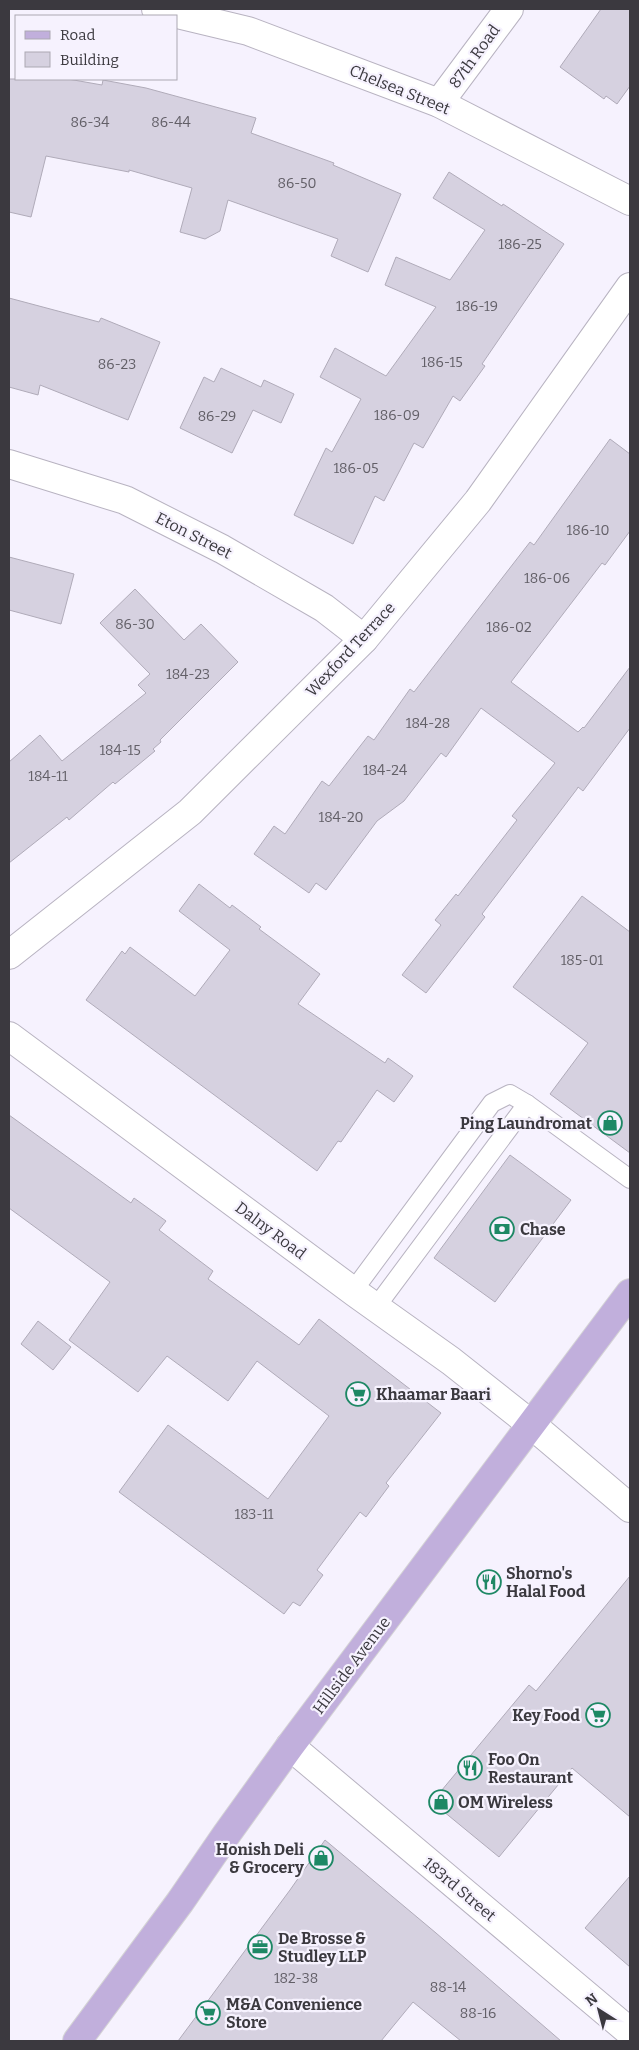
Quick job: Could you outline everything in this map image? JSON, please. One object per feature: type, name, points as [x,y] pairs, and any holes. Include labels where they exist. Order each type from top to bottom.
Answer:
[{"type":"main road","name":"Hillside Avenue","points":[[78,2041],[171,1916],[290,1746],[630,1293]]},
{"type":"street","name":"Chelsea Street","points":[[156,9],[248,31],[439,103],[630,201]]},
{"type":"street","name":"87th Road","points":[[439,103],[509,9]]},
{"type":"street","name":"Wexford Terrace","points":[[9,955],[190,812],[364,639],[478,501],[630,287]]},
{"type":"street","name":"Eton Street","points":[[9,464],[125,500],[222,549],[324,608],[364,639]]},
{"type":"street","name":"Dalny Road","points":[[9,1036],[353,1292],[451,1361],[532,1425],[630,1508]]},
{"type":"street","name":"183rd Street","points":[[290,1746],[630,2032]]},
{"type":"lane","points":[[353,1292],[492,1104],[510,1094],[527,1104],[630,1179]]},
{"type":"lane","points":[[376,1308],[527,1104]]},
{"type":"building","points":[[601,9],[630,9],[630,86],[617,104],[606,96],[604,99],[560,67]]},
{"type":"building","points":[[9,79],[74,80],[102,85],[103,80],[146,88],[256,118],[251,133],[334,163],[333,165],[401,194],[368,272],[331,256],[338,239],[228,200],[220,231],[205,239],[180,232],[192,188],[129,170],[129,172],[46,156],[31,217],[9,212]]},
{"type":"building","points":[[449,172],[502,206],[503,204],[564,244],[482,364],[485,366],[460,401],[453,396],[423,448],[414,443],[384,501],[375,496],[353,544],[294,515],[326,448],[332,452],[361,399],[320,377],[335,348],[386,376],[436,307],[385,285],[396,257],[450,280],[485,230],[433,198]]},
{"type":"building","points":[[9,298],[99,322],[101,318],[160,342],[128,420],[40,385],[38,395],[9,387]]},
{"type":"building","points":[[221,368],[261,387],[264,380],[294,394],[281,423],[253,410],[232,453],[180,428],[204,377],[214,382]]},
{"type":"building","points":[[610,439],[630,454],[630,531],[605,565],[602,563],[511,682],[578,732],[584,728],[630,667],[630,728],[583,791],[578,787],[482,914],[485,917],[426,993],[402,975],[441,925],[435,920],[456,894],[458,896],[517,820],[512,816],[555,763],[481,708],[446,757],[441,753],[404,801],[377,821],[326,890],[316,883],[309,893],[254,854],[274,826],[285,834],[322,781],[329,786],[368,736],[374,740],[410,689],[414,692],[530,542],[534,545]]},
{"type":"building","points":[[9,557],[74,574],[61,624],[9,610]]},
{"type":"building","points":[[135,589],[184,640],[201,624],[238,662],[160,740],[161,742],[153,749],[155,751],[115,784],[113,782],[69,820],[67,817],[9,863],[9,762],[40,735],[62,761],[146,693],[138,685],[150,674],[100,623]]},
{"type":"building","points":[[199,884],[230,908],[232,905],[261,927],[259,929],[320,974],[298,1004],[385,1063],[388,1058],[413,1076],[394,1102],[377,1090],[341,1142],[338,1141],[317,1171],[86,1000],[122,951],[125,954],[130,947],[195,996],[230,950],[179,911]]},
{"type":"building","points":[[582,896],[630,932],[630,1153],[550,1094],[588,1043],[513,987]]},
{"type":"building","points":[[9,1115],[131,1203],[134,1198],[166,1221],[159,1230],[213,1271],[208,1279],[299,1345],[319,1319],[441,1413],[386,1483],[389,1486],[366,1517],[360,1512],[317,1570],[323,1575],[300,1606],[293,1602],[284,1614],[119,1492],[168,1425],[268,1499],[329,1416],[257,1361],[228,1401],[167,1356],[138,1392],[69,1340],[110,1282],[9,1208]]},
{"type":"building","name":"Chase","points":[[510,1155],[571,1200],[495,1302],[434,1258]]},
{"type":"building","points":[[38,1321],[71,1347],[53,1370],[21,1344]]},
{"type":"building","points":[[630,1576],[630,1817],[572,1768],[499,1857],[432,1802],[529,1685],[536,1691]]},
{"type":"building","points":[[325,1840],[561,2041],[461,2041],[413,2002],[381,2041],[178,2041]]},
{"type":"building","points":[[630,1876],[630,1967],[585,1928]]},
{"type":"place","name":"Ping Laundromat","points":[[610,1123]]},
{"type":"place","name":"Chase","points":[[502,1229]]},
{"type":"place","name":"Khaamar Baari","points":[[358,1394]]},
{"type":"place","name":"Shorno's Halal Food","points":[[489,1582]]},
{"type":"place","name":"Key Food","points":[[598,1715]]},
{"type":"place","name":"Foo On Restaurant","points":[[470,1768]]},
{"type":"place","name":"OM Wireless","points":[[441,1802]]},
{"type":"place","name":"Honish Deli & Grocery","points":[[321,1858]]},
{"type":"place","name":"De Brosse & Studley LLP","points":[[260,1947]]},
{"type":"place","name":"M&A Convenience Store","points":[[208,2013]]}]
